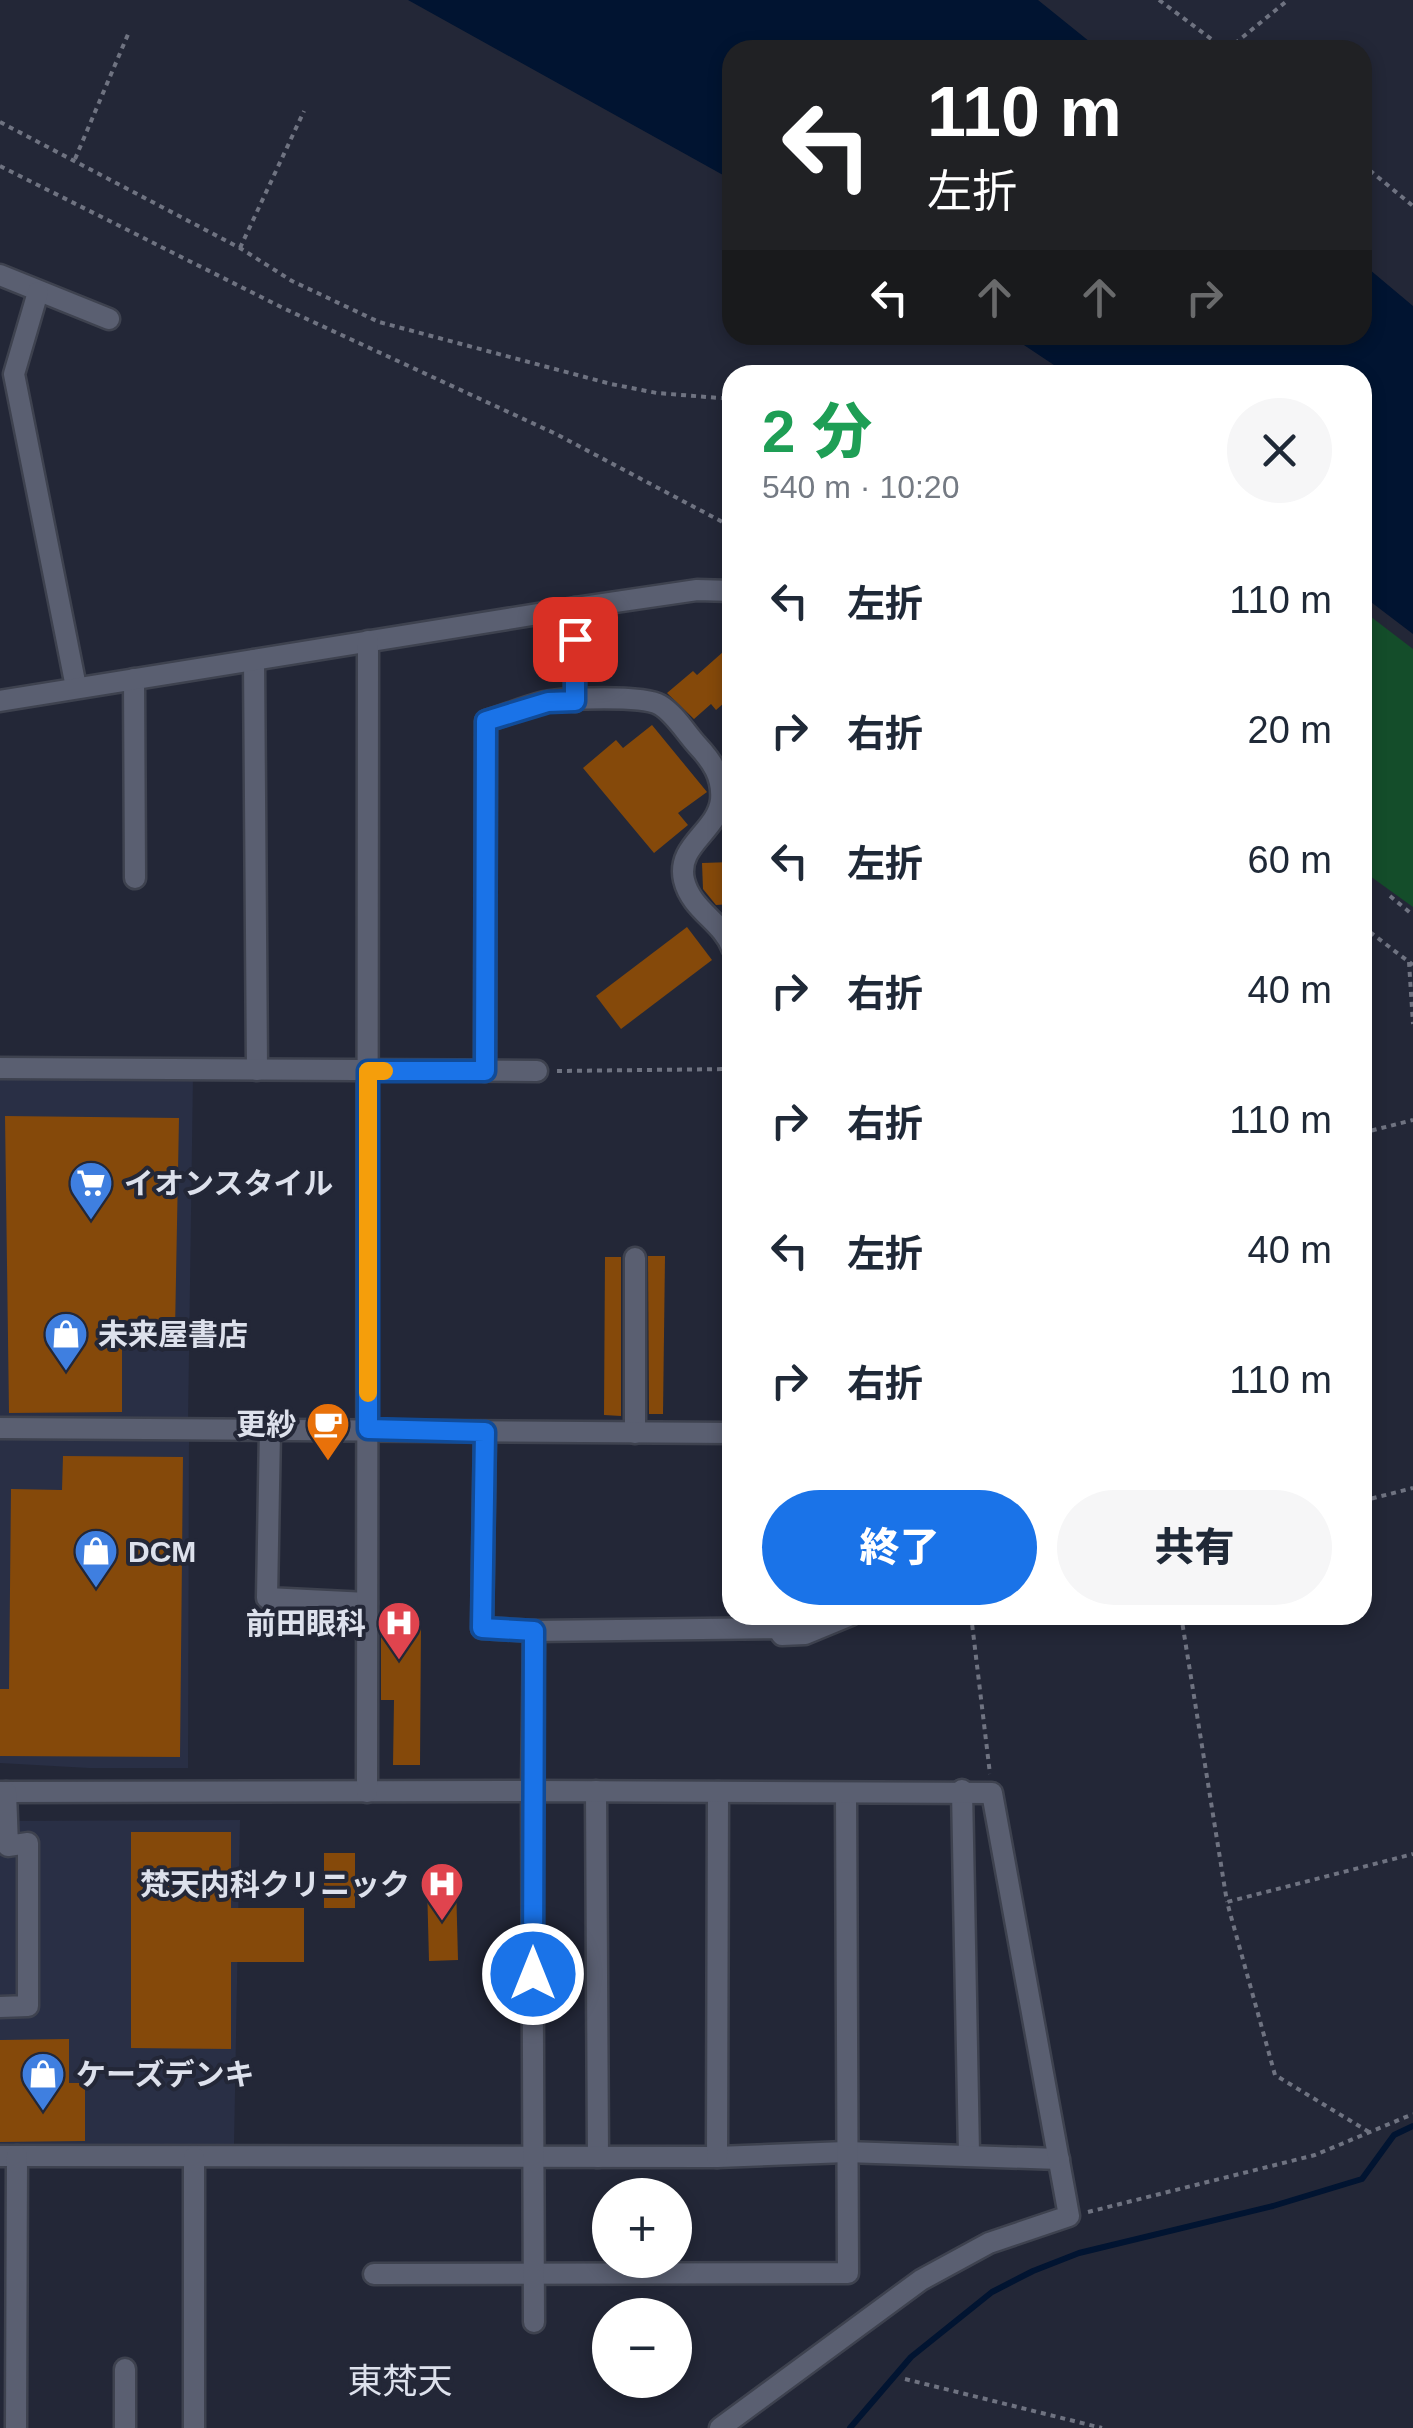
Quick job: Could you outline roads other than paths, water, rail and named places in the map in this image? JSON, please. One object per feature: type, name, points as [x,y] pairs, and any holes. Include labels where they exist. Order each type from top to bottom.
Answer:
[{"type":"street","points":[[0,275],[109,319]]},
{"type":"street","points":[[38,292],[14,374],[10,410],[76,688]]},
{"type":"street","points":[[0,701],[574,608],[697,590],[722,590]]},
{"type":"street","points":[[574,608],[575,701]]},
{"type":"street","points":[[367,1792],[368,641]]},
{"type":"street","points":[[254,660],[256,1070]]},
{"type":"street","points":[[134,679],[135,878]]},
{"type":"street","points":[[485,1071],[486,721],[548,702],[641,700],[661,706],[712,763],[721,784],[715,819],[688,850],[682,864],[685,883],[696,906],[722,933]]},
{"type":"street","points":[[0,1068],[537,1071]]},
{"type":"street","points":[[635,1258],[635,1432]]},
{"type":"street","points":[[0,1428],[722,1433]]},
{"type":"street","points":[[270,1430],[267,1598],[367,1604]]},
{"type":"street","points":[[485,1432],[482,1628],[534,1631],[722,1624]]},
{"type":"street","points":[[778,1625],[782,1635],[805,1634],[827,1625]]},
{"type":"street","points":[[534,1631],[534,2322]]},
{"type":"street","points":[[962,1790],[969,2154]]},
{"type":"street","points":[[596,1791],[598,2157]]},
{"type":"street","points":[[0,2007],[28,2006],[28,1844],[8,1846],[3,1792],[992,1793],[1069,2216],[989,2243],[922,2280],[720,2428]]},
{"type":"street","points":[[716,2158],[718,1792]]},
{"type":"street","points":[[374,2274],[848,2272],[846,1793]]},
{"type":"street","points":[[16,2428],[8,2156],[716,2158],[846,2152],[1059,2159]]},
{"type":"street","points":[[194,2157],[194,2428]]},
{"type":"street","points":[[125,2368],[125,2428]]},
{"type":"waterway","points":[[850,2428],[911,2357],[992,2292],[1079,2253],[1273,2206],[1362,2179],[1394,2135],[1413,2126]]},
{"type":"place","name":"イオンスタイル","points":[[91,1221]]},
{"type":"place","name":"未来屋書店","points":[[66,1372]]},
{"type":"place","name":"更紗","points":[[328,1462]]},
{"type":"place","name":"DCM","points":[[96,1589]]},
{"type":"place","name":"前田眼科","points":[[399,1661]]},
{"type":"place","name":"梵天内科クリニック","points":[[442,1922]]},
{"type":"place","name":"ケーズデンキ","points":[[43,2112]]},
{"type":"district","name":"東梵天","points":[[400,2380]]}]
